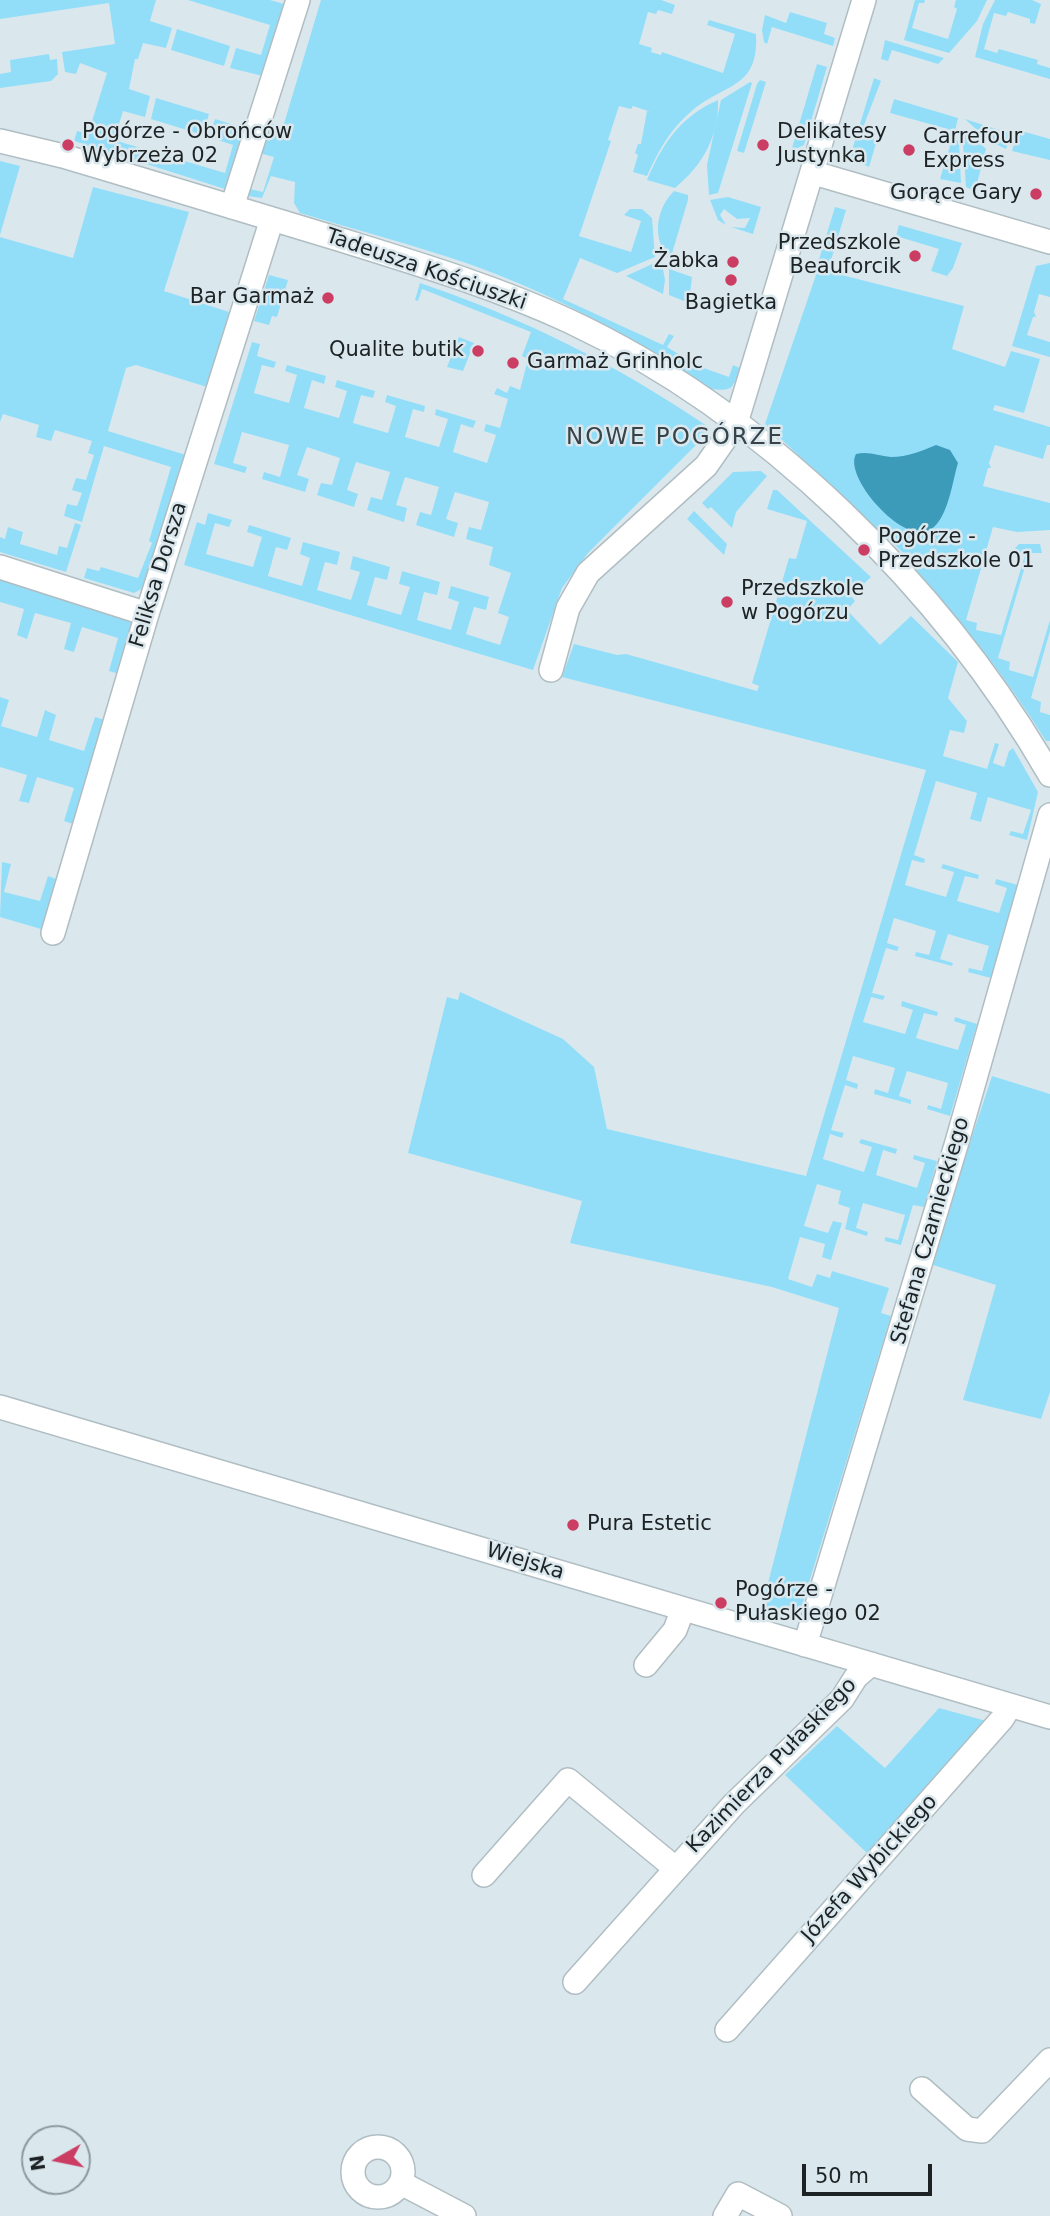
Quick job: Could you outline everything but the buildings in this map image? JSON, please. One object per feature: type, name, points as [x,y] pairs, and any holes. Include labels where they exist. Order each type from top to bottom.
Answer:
[{"type":"street","points":[[232,206],[298,0]]},
{"type":"street","points":[[551,670],[568,608],[589,573],[706,466],[736,423],[814,173],[864,0]]},
{"type":"street","name":"Tadeusza Kościuszki","points":[[0,141],[63,156],[464,278],[570,322],[668,375],[785,461],[918,590],[995,685],[1050,775]]},
{"type":"street","points":[[814,173],[1050,242]]},
{"type":"street","name":"Feliksa Dorsza","points":[[53,933],[147,614],[272,219]]},
{"type":"street","points":[[0,567],[147,614]]},
{"type":"street","name":"Stefana Czarnieckiego","points":[[805,1645],[957,1142],[1050,815]]},
{"type":"street","name":"Wiejska","points":[[0,1407],[1050,1717]]},
{"type":"street","points":[[646,1665],[676,1630],[683,1609]]},
{"type":"street","name":"Kazimierza Pułaskiego","points":[[575,1982],[734,1804],[842,1699],[856,1677],[871,1664]]},
{"type":"street","name":"Józefa Wybickiego","points":[[727,2030],[1002,1719],[1010,1706]]},
{"type":"street","name":"Kazimierza Pułaskiego","points":[[484,1875],[568,1780],[675,1868]]},
{"type":"street","points":[[922,2089],[967,2129],[982,2131],[1050,2060]]},
{"type":"street","points":[[401,2183],[464,2216]]},
{"type":"street","points":[[725,2216],[738,2194],[780,2216]]},
{"type":"shaded area","points":[[0,0],[156,0],[150,21],[172,28],[166,48],[143,43],[138,59],[135,59],[129,89],[150,96],[145,117],[123,111],[114,140],[225,173],[233,145],[209,137],[215,119],[247,129],[228,190],[74,141],[77,131],[88,134],[107,73],[80,63],[76,74],[65,72],[62,52],[115,44],[109,3],[0,19]]},
{"type":"shaded area","points":[[188,0],[270,0],[284,4],[263,76],[230,68],[236,48],[261,55],[270,25]]},
{"type":"shaded area","points":[[321,0],[661,0],[675,5],[672,14],[658,10],[656,14],[648,12],[639,44],[652,48],[651,52],[661,55],[662,52],[723,73],[735,34],[707,25],[709,20],[756,34],[752,65],[746,75],[685,117],[666,140],[647,176],[633,172],[638,155],[635,153],[638,144],[641,144],[647,111],[651,112],[633,106],[631,109],[619,106],[608,140],[611,141],[579,236],[631,252],[641,221],[624,215],[630,209],[642,209],[652,218],[655,257],[617,273],[580,258],[563,299],[663,345],[669,334],[674,336],[667,347],[698,366],[729,377],[733,365],[740,368],[731,388],[710,389],[593,319],[501,276],[427,250],[300,213],[294,203],[295,182],[271,176],[262,198],[248,196],[250,189],[263,192],[274,157],[259,153],[268,123],[283,127]]},
{"type":"shaded area","points":[[915,0],[925,0],[924,3],[919,3],[912,28],[948,39],[957,9],[954,7],[956,0],[987,0],[977,21],[949,53],[904,40]]},
{"type":"shaded area","points":[[995,0],[1032,0],[1041,4],[1035,24],[1030,23],[1030,19],[1008,12],[1006,16],[994,13],[984,49],[997,53],[999,49],[1038,60],[1037,64],[1050,68],[1050,79],[975,57],[983,24]]},
{"type":"shaded area","points":[[790,12],[827,23],[824,34],[835,38],[833,46],[772,27],[767,44],[764,42],[762,30],[765,15],[786,23]]},
{"type":"shaded area","points":[[177,29],[230,46],[224,66],[171,50]]},
{"type":"shaded area","points":[[885,40],[944,58],[938,64],[892,50],[888,61],[881,59]]},
{"type":"shaded area","points":[[49,54],[50,60],[57,59],[58,74],[51,81],[0,88],[0,74],[11,72],[10,60]]},
{"type":"shaded area","points":[[817,64],[827,67],[804,145],[795,149],[792,148]]},
{"type":"shaded area","points":[[874,78],[881,81],[862,130],[864,136],[877,140],[869,167],[850,157]]},
{"type":"shaded area","points":[[760,80],[766,82],[744,153],[737,151]]},
{"type":"shaded area","points":[[752,83],[718,193],[709,195],[707,165],[721,100]]},
{"type":"shaded area","points":[[156,98],[209,114],[203,135],[151,119]]},
{"type":"shaded area","points":[[894,99],[958,118],[955,131],[890,113]]},
{"type":"shaded area","points":[[718,100],[712,138],[694,170],[675,188],[647,180],[674,132],[693,114]]},
{"type":"shaded area","points":[[965,119],[1012,134],[1006,149],[989,141]]},
{"type":"shaded area","points":[[1018,130],[1050,139],[1050,160],[1012,151]]},
{"type":"shaded area","points":[[962,131],[967,131],[986,149],[975,191],[966,187]]},
{"type":"shaded area","points":[[952,139],[959,141],[961,183],[940,179]]},
{"type":"shaded area","points":[[0,161],[20,166],[0,235]]},
{"type":"shaded area","points":[[93,187],[189,212],[164,291],[229,312],[207,387],[136,365],[126,368],[108,431],[186,455],[147,586],[134,593],[84,578],[87,568],[99,571],[101,567],[138,578],[152,543],[149,541],[171,467],[104,446],[82,522],[64,516],[67,504],[77,506],[82,493],[72,490],[76,478],[86,480],[94,455],[88,453],[92,441],[55,430],[51,441],[36,437],[39,425],[3,414],[0,422],[0,237],[73,258]]},
{"type":"shaded area","points":[[674,191],[688,195],[688,200],[670,260],[660,243],[658,225],[663,207]]},
{"type":"shaded area","points":[[728,197],[761,207],[753,234],[731,227],[745,228],[750,218],[737,219],[724,209],[720,215],[726,225],[718,220],[710,200]]},
{"type":"shaded area","points":[[835,207],[846,210],[828,270],[817,266]]},
{"type":"shaded area","points":[[899,225],[962,243],[953,268],[947,276],[931,271],[939,249],[896,236]]},
{"type":"shaded area","points":[[659,261],[662,263],[665,280],[663,294],[626,276]]},
{"type":"shaded area","points":[[1050,263],[1050,297],[1039,294],[1034,312],[1036,317],[1033,317],[1027,335],[1050,342],[1050,357],[1012,346],[1036,266]]},
{"type":"shaded area","points":[[669,269],[692,277],[689,303],[669,295]]},
{"type":"shaded area","points":[[818,269],[964,306],[952,349],[1005,367],[1011,351],[1040,359],[1024,413],[995,405],[993,410],[1050,427],[1050,445],[1047,445],[1043,459],[995,445],[989,463],[991,468],[988,468],[983,486],[1050,503],[1050,530],[1017,532],[993,527],[966,620],[977,623],[976,630],[1001,635],[1025,555],[1016,553],[1015,548],[1019,544],[1040,544],[1042,553],[1029,553],[998,658],[1010,662],[1009,670],[1033,677],[1050,620],[1050,631],[1031,698],[1041,702],[1040,712],[1050,715],[1050,741],[1046,741],[967,631],[913,569],[915,564],[765,424]]},
{"type":"shaded area","points":[[269,275],[288,280],[277,317],[272,316],[269,325],[254,321]]},
{"type":"shaded area","points":[[420,283],[496,312],[569,345],[639,383],[707,426],[703,438],[588,553],[562,588],[533,670],[184,565],[197,522],[205,525],[208,513],[232,520],[229,527],[215,523],[206,554],[253,567],[262,537],[247,532],[249,525],[291,538],[287,550],[276,547],[268,576],[302,586],[310,558],[300,554],[303,542],[340,552],[337,565],[325,562],[317,590],[351,600],[360,572],[350,569],[353,556],[390,567],[387,580],[375,577],[367,605],[401,615],[410,587],[399,584],[402,571],[440,582],[437,595],[424,592],[417,620],[451,630],[459,602],[448,598],[451,586],[489,597],[486,610],[474,607],[466,634],[500,645],[509,617],[498,613],[511,573],[489,565],[493,547],[466,539],[469,527],[481,530],[489,502],[455,492],[446,519],[458,523],[454,537],[416,525],[420,512],[431,515],[439,487],[405,477],[396,505],[407,508],[404,522],[367,510],[371,497],[382,500],[390,472],[356,462],[347,490],[358,494],[354,507],[317,495],[321,483],[332,485],[340,458],[307,447],[297,475],[309,479],[305,492],[262,479],[264,472],[280,477],[289,445],[242,432],[233,463],[247,467],[245,473],[214,464],[252,342],[260,344],[257,356],[276,362],[274,368],[262,365],[254,393],[289,403],[297,375],[285,371],[287,365],[326,376],[324,384],[312,380],[304,408],[339,418],[347,391],[335,387],[337,380],[375,391],[373,398],[361,395],[353,423],[388,433],[396,406],[385,402],[387,395],[425,406],[424,412],[413,409],[405,437],[439,447],[448,419],[435,415],[436,409],[476,421],[473,428],[461,424],[453,452],[487,463],[496,435],[484,431],[486,424],[500,428],[508,399],[494,394],[497,388],[507,393],[510,386],[520,390],[528,359],[522,356],[531,332],[422,289],[418,301],[415,300]]},
{"type":"shaded area","points":[[459,337],[474,343],[463,371],[447,367]]},
{"type":"shaded area","points":[[936,445],[950,450],[958,463],[945,511],[935,526],[928,531],[917,532],[890,518],[866,492],[854,464],[856,454],[897,457]]},
{"type":"shaded area","points":[[761,471],[767,476],[736,512],[732,528],[711,507],[708,509],[702,503],[733,472]]},
{"type":"shaded area","points":[[773,490],[777,490],[871,577],[851,596],[855,601],[847,610],[880,645],[911,616],[958,662],[948,698],[967,721],[964,733],[950,730],[943,756],[987,769],[995,743],[999,744],[993,763],[1004,767],[1009,751],[1013,748],[1038,792],[1027,840],[1009,835],[1011,831],[1023,834],[1031,810],[988,797],[981,822],[970,819],[977,793],[936,781],[914,855],[925,859],[924,863],[912,860],[905,885],[946,897],[954,872],[941,868],[943,864],[979,875],[978,879],[965,876],[957,901],[999,913],[1007,888],[995,884],[996,879],[1018,885],[991,978],[968,972],[969,968],[982,971],[989,946],[948,934],[940,959],[953,963],[952,966],[915,956],[916,952],[929,955],[936,931],[894,918],[887,943],[899,947],[897,951],[886,948],[872,993],[885,996],[883,1000],[871,997],[863,1022],[905,1034],[913,1010],[901,1006],[902,1001],[938,1012],[937,1016],[924,1013],[916,1038],[958,1050],[966,1025],[954,1021],[955,1017],[977,1024],[950,1116],[927,1109],[928,1105],[941,1109],[948,1083],[907,1071],[899,1096],[911,1100],[911,1104],[874,1094],[875,1089],[888,1093],[895,1068],[853,1056],[846,1080],[858,1084],[857,1089],[845,1085],[831,1130],[844,1133],[842,1138],[830,1134],[823,1159],[864,1172],[872,1147],[859,1143],[861,1139],[897,1149],[896,1154],[883,1150],[876,1175],[917,1188],[925,1163],[913,1159],[914,1155],[937,1161],[924,1207],[913,1205],[901,1245],[885,1241],[885,1237],[898,1240],[905,1215],[863,1203],[856,1228],[868,1232],[867,1236],[845,1229],[850,1208],[838,1204],[841,1191],[817,1184],[804,1226],[828,1233],[833,1221],[842,1223],[831,1260],[822,1257],[825,1244],[800,1237],[788,1279],[812,1287],[817,1274],[830,1278],[832,1271],[889,1288],[881,1313],[891,1316],[800,1612],[790,1617],[761,1610],[839,1308],[772,1287],[570,1243],[582,1201],[408,1153],[447,997],[458,1000],[460,992],[563,1039],[594,1067],[607,1129],[806,1176],[926,770],[562,677],[574,644],[617,655],[626,654],[757,691],[759,686],[752,683],[789,558],[796,559],[807,521],[767,509]]},
{"type":"shaded area","points":[[694,511],[727,544],[724,555],[687,519]]},
{"type":"shaded area","points":[[75,523],[81,525],[66,572],[0,552],[0,537],[5,539],[8,527],[23,532],[20,544],[57,555],[59,546],[67,548]]},
{"type":"shaded area","points":[[0,579],[127,616],[134,629],[119,674],[109,671],[118,638],[82,627],[74,652],[64,649],[71,623],[35,613],[27,639],[17,635],[24,609],[0,602]]},
{"type":"shaded area","points":[[0,697],[9,700],[1,726],[37,737],[45,710],[56,715],[49,740],[84,751],[95,717],[105,720],[73,824],[64,821],[74,788],[37,777],[29,803],[19,801],[27,775],[0,767]]},
{"type":"shaded area","points":[[2,862],[11,864],[4,892],[40,901],[48,876],[56,879],[41,929],[0,917]]},
{"type":"shaded area","points":[[992,1076],[1050,1094],[1050,1392],[1041,1419],[963,1400],[996,1285],[930,1264]]},
{"type":"shaded area","points":[[939,1708],[990,1722],[868,1854],[785,1775],[837,1726],[885,1768]]},
{"type":"place","name":"Pogórze - Obrońców Wybrzeża 02","points":[[68,145]]},
{"type":"place","name":"Delikatesy Justynka","points":[[763,145]]},
{"type":"place","name":"Carrefour Express","points":[[909,150]]},
{"type":"place","name":"Gorące Gary","points":[[1036,194]]},
{"type":"place","name":"Przedszkole Beauforcik","points":[[915,256]]},
{"type":"place","name":"Żabka","points":[[733,262]]},
{"type":"place","name":"Bagietka","points":[[731,280]]},
{"type":"place","name":"Bar Garmaż","points":[[328,298]]},
{"type":"place","name":"Qualite butik","points":[[478,351]]},
{"type":"place","name":"Garmaż Grinholc","points":[[513,363]]},
{"type":"place","name":"Pogórze - Przedszkole 01","points":[[864,550]]},
{"type":"place","name":"Przedszkole w Pogórzu","points":[[727,602]]},
{"type":"place","name":"Pura Estetic","points":[[573,1525]]},
{"type":"place","name":"Pogórze - Pułaskiego 02","points":[[721,1603]]},
{"type":"district","name":"NOWE POGÓRZE","points":[[675,438]]}]
